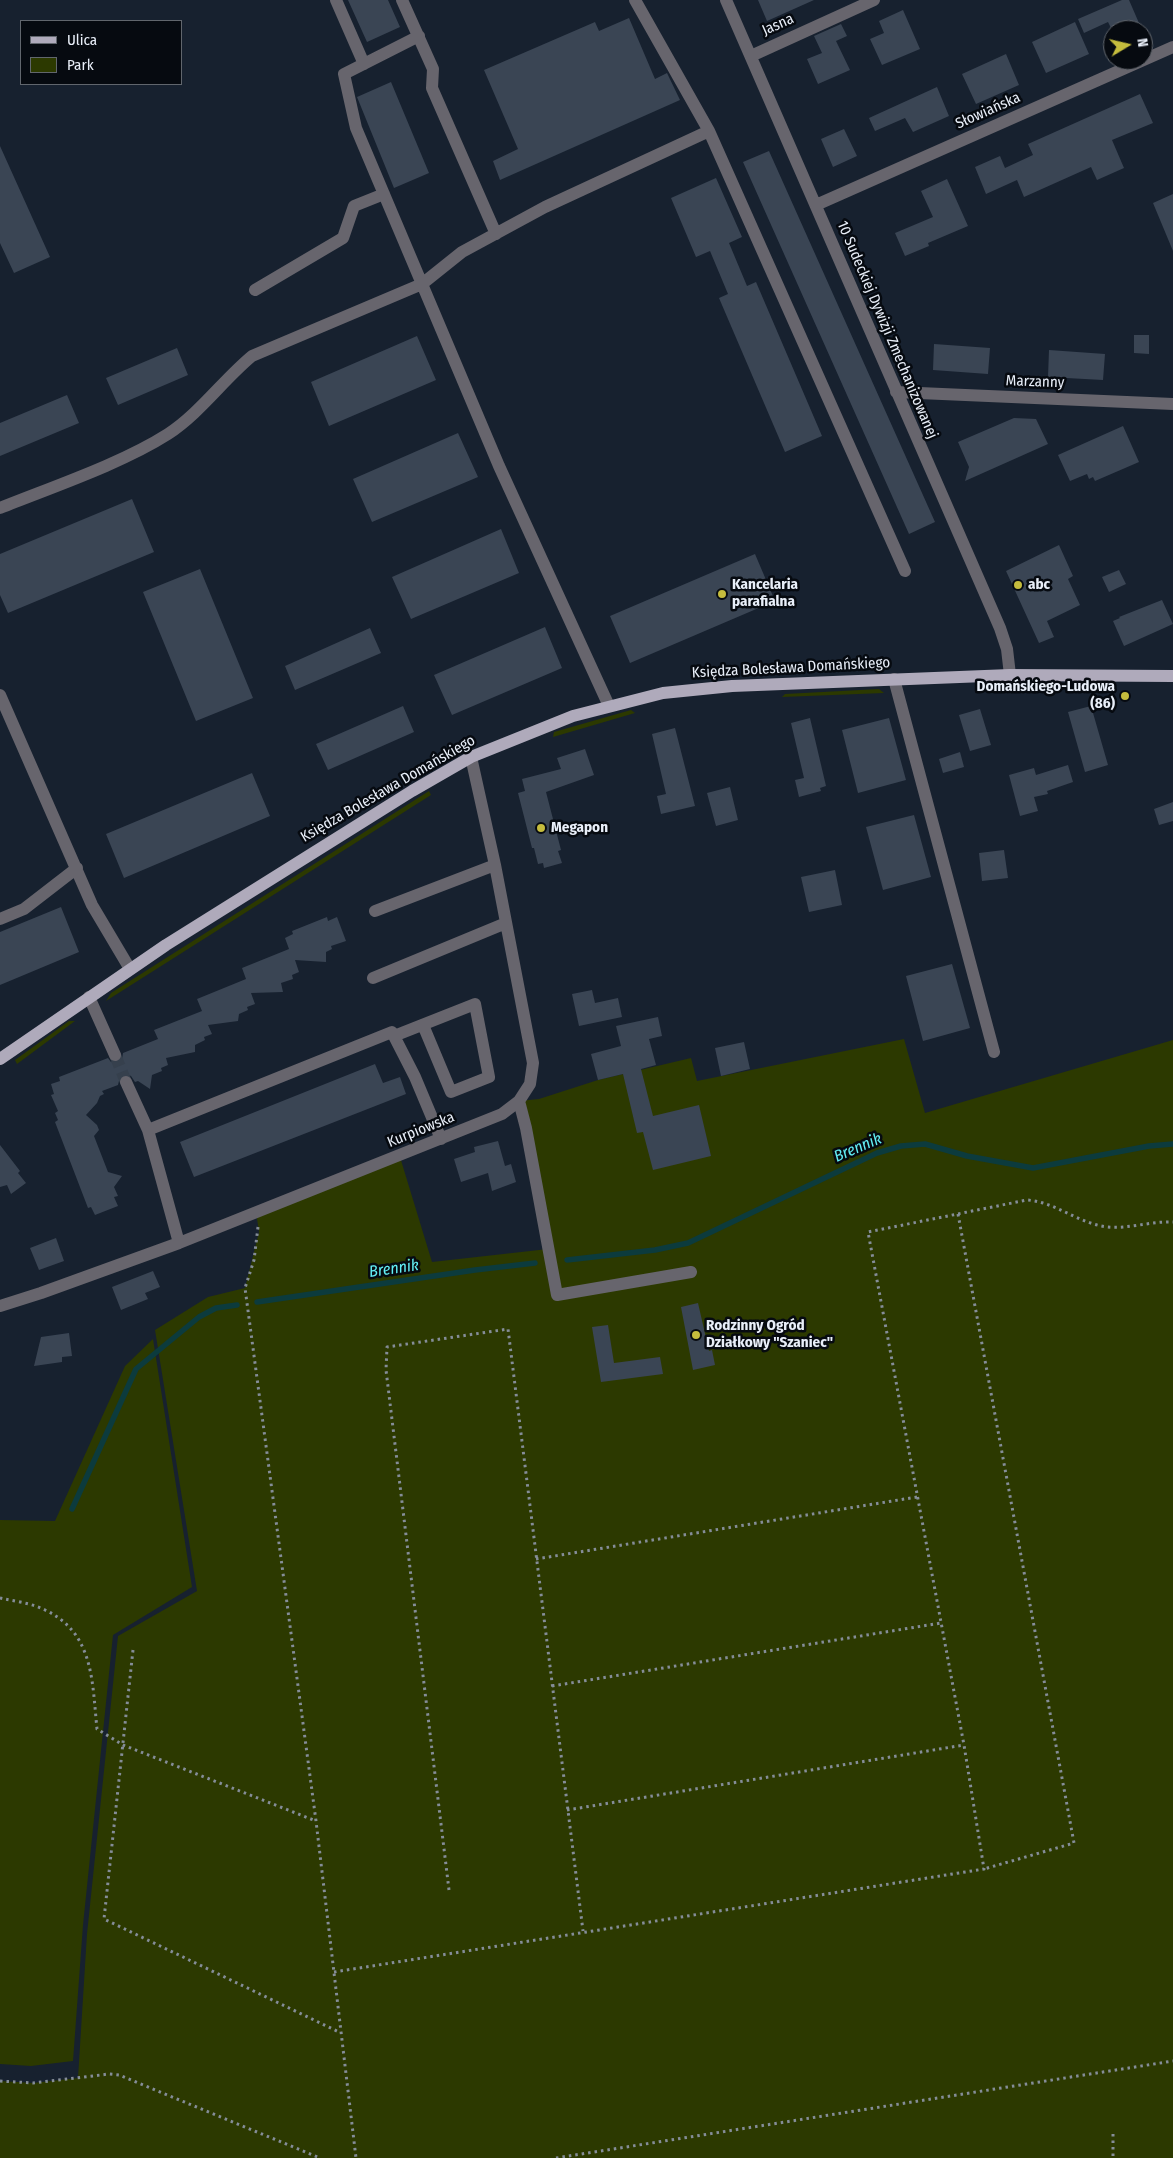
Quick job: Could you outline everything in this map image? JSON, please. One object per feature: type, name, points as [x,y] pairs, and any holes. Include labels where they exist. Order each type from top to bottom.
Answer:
[{"type":"main road","name":"Księdza Bolesława Domańskiego","points":[[0,1059],[130,969],[258,886],[471,757],[540,728],[609,706],[683,690],[1010,675],[1173,676]]},
{"type":"street","points":[[336,0],[364,64]]},
{"type":"street","points":[[402,0],[433,69],[432,88],[496,234]]},
{"type":"street","points":[[635,0],[709,130],[905,571]]},
{"type":"street","name":"10 Sudeckiej Dywizji Zmechanizowanej","points":[[726,0],[1000,628],[1007,649],[1010,675]]},
{"type":"street","name":"Jasna","points":[[750,56],[874,0]]},
{"type":"street","points":[[419,36],[344,74],[356,128],[499,466],[609,706]]},
{"type":"street","name":"Słowiańska","points":[[816,205],[1173,47]]},
{"type":"street","points":[[0,508],[124,457],[169,434],[202,404],[230,374],[252,356],[422,284],[462,252],[545,207],[709,130]]},
{"type":"street","points":[[255,290],[343,238],[354,206],[384,194]]},
{"type":"street","name":"Marzanny","points":[[896,392],[1173,404]]},
{"type":"street","points":[[894,679],[994,1052]]},
{"type":"street","points":[[0,695],[92,905],[130,969]]},
{"type":"street","name":"Kurpiowska","points":[[0,1306],[41,1294],[180,1243],[502,1114],[519,1101],[530,1084],[534,1063],[495,865],[471,757]]},
{"type":"street","points":[[375,911],[495,865]]},
{"type":"street","points":[[0,919],[24,909],[77,868]]},
{"type":"street","points":[[373,978],[506,923]]},
{"type":"street","points":[[89,997],[115,1055]]},
{"type":"street","points":[[394,1036],[475,1004],[489,1077],[451,1092],[423,1025]]},
{"type":"street","points":[[148,1130],[392,1032],[414,1077],[440,1139]]},
{"type":"street","points":[[126,1082],[148,1130],[180,1243]]},
{"type":"street","points":[[519,1101],[526,1128],[557,1295],[691,1272]]},
{"type":"path","points":[[984,1869],[964,1745],[868,1232],[1027,1200],[1048,1203],[1073,1215],[1106,1227],[1173,1222]]},
{"type":"path","points":[[256,1212],[258,1232],[245,1288],[316,1821],[356,2158]]},
{"type":"path","points":[[334,1972],[583,1931],[772,1904],[984,1869],[1074,1843],[958,1214]]},
{"type":"path","points":[[449,1890],[386,1370],[388,1347],[508,1329],[566,1810],[583,1931]]},
{"type":"path","points":[[536,1559],[917,1497]]},
{"type":"path","points":[[0,1598],[43,1609],[67,1623],[84,1650],[92,1675],[97,1729],[123,1745],[316,1821]]},
{"type":"path","points":[[552,1686],[941,1623]]},
{"type":"path","points":[[133,1650],[104,1918],[341,2033]]},
{"type":"path","points":[[566,1810],[964,1745]]},
{"type":"path","points":[[556,2158],[1173,2061]]},
{"type":"path","points":[[0,2081],[33,2083],[109,2074],[119,2076],[320,2158]]},
{"type":"path","points":[[1113,2134],[1113,2158]]},
{"type":"green space","points":[[879,689],[884,693],[782,697],[785,694]]},
{"type":"green space","points":[[631,710],[635,713],[553,737],[554,732]]},
{"type":"green space","points":[[429,791],[431,795],[106,1001],[111,993]]},
{"type":"green space","points":[[69,1021],[75,1021],[17,1064],[15,1060]]},
{"type":"green space","points":[[904,1039],[925,1113],[1173,1040],[1173,2158],[0,2158],[0,2081],[33,2083],[78,2078],[87,1934],[118,1636],[197,1591],[155,1330],[208,1297],[245,1288],[259,1232],[256,1212],[400,1157],[432,1262],[548,1249],[519,1101],[539,1099],[598,1080],[691,1058],[697,1081]]},
{"type":"green space","points":[[153,1339],[192,1587],[113,1635],[83,1925],[73,2061],[31,2066],[0,2064],[0,1520],[55,1521],[125,1366]]},
{"type":"building","points":[[348,0],[388,0],[400,27],[367,42]]},
{"type":"building","points":[[758,0],[814,0],[767,21]]},
{"type":"building","points":[[1122,0],[1129,0],[1138,20],[1103,20],[1103,24],[1084,33],[1078,19]]},
{"type":"building","points":[[903,10],[920,49],[882,65],[870,39],[884,33],[879,21]]},
{"type":"building","points":[[629,18],[655,79],[667,73],[680,100],[500,180],[493,161],[518,149],[484,70],[595,22],[599,31]]},
{"type":"building","points":[[1075,22],[1089,54],[1046,73],[1032,42]]},
{"type":"building","points":[[841,24],[847,36],[836,41],[850,70],[818,84],[807,59],[822,53],[814,36]]},
{"type":"building","points":[[1006,54],[1019,85],[976,104],[962,74]]},
{"type":"building","points":[[391,82],[429,173],[394,188],[357,97]]},
{"type":"building","points":[[937,87],[949,116],[913,132],[905,118],[875,131],[869,118]]},
{"type":"building","points":[[1140,94],[1153,123],[1112,140],[1124,168],[1097,180],[1091,167],[1024,197],[1017,180],[986,194],[975,167],[1000,156],[1005,168],[1033,155],[1028,144]]},
{"type":"building","points":[[844,129],[857,156],[833,167],[821,139]]},
{"type":"building","points":[[0,146],[50,257],[14,273],[0,243]]},
{"type":"building","points":[[769,151],[935,522],[909,534],[743,162]]},
{"type":"building","points":[[716,178],[742,237],[729,243],[747,286],[756,282],[822,436],[785,452],[719,298],[728,294],[710,251],[696,257],[671,198]]},
{"type":"building","points":[[947,179],[968,226],[928,243],[929,246],[905,256],[895,233],[933,217],[921,191]]},
{"type":"building","points":[[1173,194],[1173,251],[1153,203]]},
{"type":"building","points":[[1134,335],[1149,335],[1149,354],[1134,353]]},
{"type":"building","points":[[417,336],[436,380],[329,426],[311,382]]},
{"type":"building","points":[[934,344],[990,348],[988,374],[933,370]]},
{"type":"building","points":[[177,348],[188,375],[118,405],[106,378]]},
{"type":"building","points":[[1049,350],[1105,354],[1103,380],[1048,377]]},
{"type":"building","points":[[67,395],[79,423],[0,456],[0,423]]},
{"type":"building","points":[[1014,418],[1036,419],[1048,444],[965,481],[969,467],[958,442]]},
{"type":"building","points":[[1123,426],[1139,462],[1095,481],[1093,477],[1089,479],[1087,474],[1070,481],[1058,455]]},
{"type":"building","points":[[458,433],[478,477],[372,522],[353,479]]},
{"type":"building","points":[[132,499],[154,552],[8,613],[0,595],[0,554]]},
{"type":"building","points":[[501,529],[519,573],[411,619],[392,577]]},
{"type":"building","points":[[1059,545],[1073,576],[1068,579],[1080,605],[1047,621],[1054,637],[1039,643],[1006,571]]},
{"type":"building","points":[[755,554],[775,601],[630,663],[610,616]]},
{"type":"building","points":[[200,569],[253,698],[196,721],[143,592]]},
{"type":"building","points":[[1119,570],[1126,584],[1109,592],[1102,577]]},
{"type":"building","points":[[1162,600],[1173,624],[1124,646],[1113,621]]},
{"type":"building","points":[[545,627],[562,668],[452,715],[434,675]]},
{"type":"building","points":[[370,628],[381,653],[295,690],[285,666]]},
{"type":"building","points":[[403,706],[414,732],[328,770],[316,744]]},
{"type":"building","points":[[1091,706],[1108,765],[1085,772],[1068,712]]},
{"type":"building","points":[[980,709],[991,745],[970,751],[959,715]]},
{"type":"building","points":[[810,718],[826,786],[820,788],[821,791],[799,797],[795,780],[804,778],[791,723]]},
{"type":"building","points":[[889,718],[906,780],[858,793],[842,730]]},
{"type":"building","points":[[675,728],[695,806],[661,814],[657,796],[666,794],[652,734]]},
{"type":"building","points":[[585,749],[594,775],[546,792],[561,850],[558,851],[562,863],[544,868],[543,863],[538,864],[534,848],[532,848],[518,793],[525,791],[522,779],[561,769],[557,758]]},
{"type":"building","points":[[960,752],[964,767],[943,773],[939,759]]},
{"type":"building","points":[[1068,765],[1073,782],[1047,791],[1048,794],[1034,797],[1038,811],[1020,816],[1009,775],[1034,768],[1036,775]]},
{"type":"building","points":[[252,773],[270,816],[124,878],[106,834]]},
{"type":"building","points":[[730,787],[738,820],[716,826],[707,793]]},
{"type":"building","points":[[1173,802],[1173,821],[1159,825],[1154,809]]},
{"type":"building","points":[[914,815],[931,877],[883,890],[866,827]]},
{"type":"building","points":[[1004,850],[1008,878],[982,881],[979,853]]},
{"type":"building","points":[[835,870],[842,905],[809,912],[801,877]]},
{"type":"building","points":[[61,907],[79,952],[0,985],[0,932]]},
{"type":"building","points":[[327,917],[328,921],[337,917],[346,941],[331,946],[332,949],[326,952],[326,962],[295,960],[299,972],[292,975],[293,979],[281,983],[283,992],[251,993],[255,1004],[247,1007],[248,1010],[239,1014],[238,1021],[208,1025],[212,1034],[204,1037],[205,1040],[195,1045],[195,1052],[166,1058],[168,1065],[161,1068],[162,1071],[152,1075],[150,1089],[138,1081],[135,1082],[131,1076],[126,1074],[120,1077],[118,1085],[102,1091],[104,1094],[100,1096],[97,1103],[86,1115],[97,1125],[99,1130],[94,1136],[108,1172],[122,1176],[114,1187],[118,1196],[114,1197],[118,1206],[95,1215],[91,1207],[88,1208],[55,1122],[58,1120],[55,1113],[58,1111],[51,1095],[54,1094],[51,1084],[60,1081],[59,1077],[108,1058],[111,1062],[118,1063],[122,1059],[123,1053],[158,1039],[154,1030],[202,1011],[197,999],[246,979],[242,968],[289,949],[285,938],[293,934],[292,931]]},
{"type":"building","points":[[952,964],[970,1028],[923,1041],[906,976]]},
{"type":"building","points":[[592,990],[595,1003],[618,998],[622,1017],[579,1026],[572,994]]},
{"type":"building","points":[[658,1017],[662,1036],[649,1039],[656,1065],[641,1069],[653,1116],[699,1105],[711,1156],[653,1170],[643,1132],[637,1133],[623,1074],[598,1080],[591,1054],[621,1046],[616,1026]]},
{"type":"building","points":[[744,1042],[750,1069],[721,1076],[715,1048]]},
{"type":"building","points":[[375,1064],[383,1083],[400,1077],[406,1094],[194,1177],[180,1142]]},
{"type":"building","points":[[498,1141],[505,1166],[511,1164],[516,1182],[492,1191],[488,1173],[461,1182],[454,1159],[475,1152],[474,1147]]},
{"type":"building","points":[[0,1145],[20,1171],[18,1173],[26,1183],[11,1194],[7,1185],[0,1187]]},
{"type":"building","points":[[56,1238],[64,1261],[39,1270],[30,1248]]},
{"type":"building","points":[[153,1271],[160,1287],[145,1293],[148,1299],[121,1310],[112,1287]]},
{"type":"building","name":"Rodzinny Ogród Działkowy \"Szaniec\"","points":[[698,1303],[709,1351],[712,1350],[715,1365],[693,1370],[681,1307]]},
{"type":"building","points":[[608,1325],[614,1363],[660,1357],[663,1374],[601,1382],[592,1327]]},
{"type":"building","points":[[69,1333],[72,1356],[62,1357],[62,1362],[34,1366],[41,1337]]},
{"type":"waterway","name":"Brennik","points":[[567,1260],[655,1250],[688,1243],[877,1153],[901,1146],[925,1144],[967,1156],[1033,1168],[1149,1146],[1173,1144]]},
{"type":"waterway","name":"Brennik","points":[[257,1302],[535,1263]]},
{"type":"waterway","name":"Brennik","points":[[72,1509],[136,1369],[199,1317],[216,1308],[237,1305]]},
{"type":"tunnel","points":[[115,1055],[126,1082]]},
{"type":"place","name":"abc","points":[[1018,585]]},
{"type":"place","name":"Kancelaria parafialna","points":[[722,594]]},
{"type":"place","name":"Domańskiego-Ludowa (86)","points":[[1125,696]]},
{"type":"place","name":"Megapon","points":[[541,828]]},
{"type":"place","name":"Rodzinny Ogród Działkowy \"Szaniec\"","points":[[696,1335]]}]
